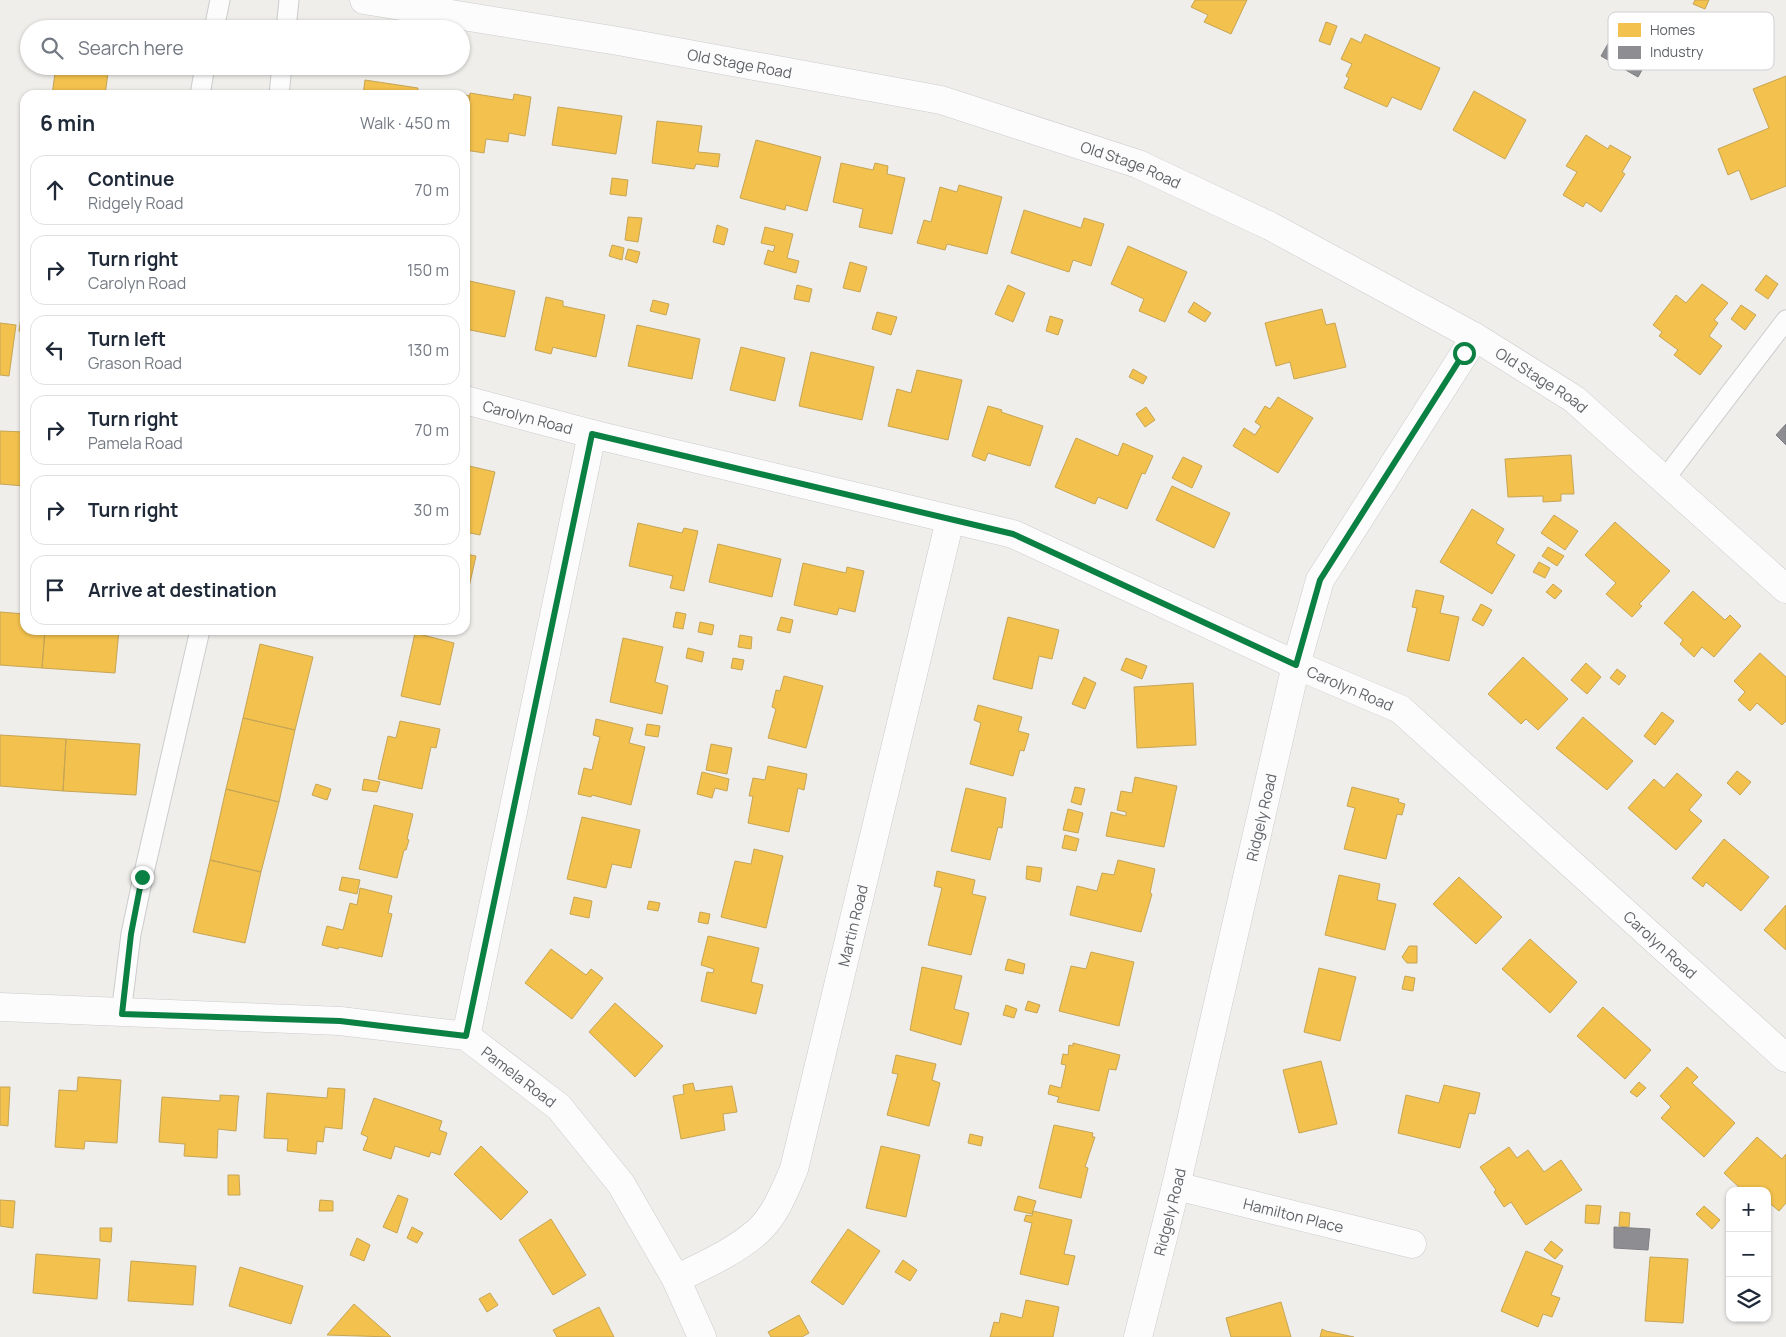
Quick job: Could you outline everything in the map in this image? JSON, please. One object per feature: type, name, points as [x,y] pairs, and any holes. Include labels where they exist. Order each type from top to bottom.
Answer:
[{"type":"street","name":"Old Stage Road","points":[[364,0],[618,41],[941,100],[1138,164],[1270,226],[1475,337],[1574,399],[1786,589]]},
{"type":"street","name":"Ridgely Road","points":[[1138,1337],[1176,1186],[1296,665],[1320,580],[1475,337]]},
{"type":"street","name":"Carolyn Road","points":[[470,401],[592,434],[1013,534],[1296,665],[1400,709],[1786,1058]]},
{"type":"street","points":[[466,1036],[592,434]]},
{"type":"street","name":"Martin Road","points":[[676,1279],[726,1254],[758,1231],[779,1203],[794,1169],[950,520]]},
{"type":"street","name":"Pamela Road","points":[[0,1007],[122,1014],[340,1021],[466,1036],[559,1107],[621,1184],[676,1279],[702,1337]]},
{"type":"street","name":"Hamilton Place","points":[[1176,1186],[1412,1244]]},
{"type":"lane","points":[[216,20],[220,0]]},
{"type":"lane","points":[[287,20],[289,0]]},
{"type":"lane","points":[[201,90],[203,75]]},
{"type":"lane","points":[[280,90],[281,75]]},
{"type":"lane","points":[[1664,480],[1786,320]]},
{"type":"lane","points":[[122,1014],[131,934],[142,877],[199,635]]},
{"type":"building: Homes","points":[[1195,0],[1247,0],[1231,34],[1204,22],[1208,15],[1191,7]]},
{"type":"building: Homes","points":[[1695,0],[1709,0],[1705,9],[1693,4]]},
{"type":"building: Homes","points":[[1326,22],[1337,26],[1330,45],[1319,41]]},
{"type":"building: Homes","points":[[1365,34],[1440,68],[1421,110],[1392,97],[1387,107],[1344,88],[1349,78],[1346,76],[1352,64],[1341,59],[1351,38],[1361,43]]},
{"type":"building: Homes","points":[[55,75],[108,75],[106,90],[53,90]]},
{"type":"building: Homes","points":[[1786,76],[1786,186],[1751,200],[1739,170],[1728,175],[1718,149],[1769,128],[1753,89]]},
{"type":"building: Homes","points":[[365,80],[418,88],[418,90],[364,90]]},
{"type":"building: Homes","points":[[1474,91],[1526,120],[1505,159],[1453,130]]},
{"type":"building: Homes","points":[[470,93],[513,100],[514,94],[531,97],[525,136],[509,133],[508,142],[486,139],[484,153],[470,151]]},
{"type":"building: Homes","points":[[558,107],[622,116],[616,154],[552,145]]},
{"type":"building: Homes","points":[[657,121],[702,126],[698,152],[720,154],[718,167],[696,164],[694,169],[652,163]]},
{"type":"building: Homes","points":[[1586,135],[1608,149],[1610,145],[1631,157],[1622,172],[1625,174],[1601,212],[1586,202],[1583,207],[1563,195],[1577,172],[1566,166]]},
{"type":"building: Homes","points":[[756,140],[821,157],[807,211],[786,205],[785,210],[740,198]]},
{"type":"building: Homes","points":[[841,163],[873,170],[875,163],[888,166],[887,174],[905,178],[892,234],[859,227],[863,209],[833,202]]},
{"type":"building: Homes","points":[[612,178],[628,180],[626,196],[610,194]]},
{"type":"building: Homes","points":[[959,185],[1002,197],[987,254],[947,244],[945,250],[917,243],[924,220],[931,222],[940,187],[957,192]]},
{"type":"building: Homes","points":[[1024,210],[1081,228],[1084,218],[1104,224],[1091,266],[1073,260],[1069,272],[1011,253]]},
{"type":"building: Homes","points":[[628,217],[642,218],[638,242],[625,240]]},
{"type":"building: Homes","points":[[717,225],[728,229],[724,245],[713,242]]},
{"type":"building: Homes","points":[[765,227],[793,234],[787,258],[799,261],[796,273],[764,264],[768,250],[773,252],[775,246],[761,243]]},
{"type":"building: Homes","points":[[612,245],[624,248],[622,260],[609,256]]},
{"type":"building: Homes","points":[[1128,246],[1187,272],[1165,322],[1139,311],[1144,299],[1111,284]]},
{"type":"building: Homes","points":[[628,249],[640,252],[637,263],[625,259]]},
{"type":"building: Homes","points":[[850,262],[867,267],[860,292],[843,288]]},
{"type":"building: Homes","points":[[1766,275],[1778,284],[1768,299],[1755,290]]},
{"type":"building: Homes","points":[[470,281],[515,291],[505,337],[470,330]]},
{"type":"building: Homes","points":[[1702,284],[1728,303],[1714,320],[1718,323],[1709,336],[1722,346],[1700,375],[1674,355],[1678,350],[1659,336],[1662,332],[1653,325],[1676,295],[1686,303]]},
{"type":"building: Homes","points":[[797,285],[812,289],[809,302],[794,299]]},
{"type":"building: Homes","points":[[1008,285],[1025,293],[1013,322],[995,314]]},
{"type":"building: Homes","points":[[546,297],[563,301],[563,306],[605,315],[596,357],[553,347],[551,354],[535,350]]},
{"type":"building: Homes","points":[[653,300],[669,304],[666,315],[650,311]]},
{"type":"building: Homes","points":[[1194,302],[1211,313],[1205,322],[1188,312]]},
{"type":"building: Homes","points":[[1741,305],[1756,315],[1745,330],[1731,319]]},
{"type":"building: Homes","points":[[1322,309],[1326,325],[1335,323],[1346,367],[1294,379],[1290,362],[1276,366],[1265,323]]},
{"type":"building: Homes","points":[[877,312],[897,317],[891,335],[872,329]]},
{"type":"building: Homes","points":[[1050,316],[1063,320],[1058,335],[1046,331]]},
{"type":"building: Homes","points":[[0,323],[16,325],[9,376],[0,375]]},
{"type":"building: Homes","points":[[637,325],[700,339],[692,379],[628,366]]},
{"type":"building: Homes","points":[[741,347],[785,358],[775,401],[730,390]]},
{"type":"building: Homes","points":[[811,352],[874,367],[862,420],[799,406]]},
{"type":"building: Homes","points":[[1133,369],[1147,377],[1143,384],[1129,377]]},
{"type":"building: Homes","points":[[917,370],[962,380],[948,440],[888,426],[897,389],[911,393]]},
{"type":"building: Homes","points":[[1278,397],[1313,418],[1278,473],[1233,446],[1244,428],[1255,435],[1261,426],[1255,422],[1265,406],[1270,409]]},
{"type":"building: Homes","points":[[988,406],[1043,426],[1030,466],[988,453],[985,461],[972,456]]},
{"type":"building: Homes","points":[[1146,407],[1155,420],[1145,427],[1136,414]]},
{"type":"building: Homes","points":[[0,431],[20,432],[20,486],[0,484]]},
{"type":"building: Homes","points":[[1076,438],[1118,456],[1123,443],[1153,456],[1145,474],[1142,473],[1127,509],[1098,497],[1095,504],[1055,487]]},
{"type":"building: Homes","points":[[1571,455],[1574,494],[1561,494],[1561,501],[1543,502],[1543,496],[1508,497],[1505,459]]},
{"type":"building: Homes","points":[[1183,457],[1202,466],[1192,488],[1172,478]]},
{"type":"building: Homes","points":[[470,466],[495,472],[480,535],[470,533]]},
{"type":"building: Homes","points":[[1172,486],[1230,513],[1214,548],[1156,520]]},
{"type":"building: Homes","points":[[1472,509],[1504,529],[1496,543],[1515,555],[1492,594],[1440,562]]},
{"type":"building: Homes","points":[[1554,515],[1578,531],[1565,550],[1541,533]]},
{"type":"building: Homes","points":[[1615,522],[1670,571],[1639,604],[1642,606],[1632,617],[1606,594],[1616,583],[1585,555]]},
{"type":"building: Homes","points":[[638,523],[682,533],[684,528],[698,531],[684,591],[670,588],[673,576],[629,566]]},
{"type":"building: Homes","points":[[718,544],[781,559],[772,597],[709,582]]},
{"type":"building: Homes","points":[[1548,547],[1564,556],[1557,566],[1542,556]]},
{"type":"building: Homes","points":[[470,555],[476,556],[470,583]]},
{"type":"building: Homes","points":[[1539,562],[1550,568],[1545,578],[1533,572]]},
{"type":"building: Homes","points":[[803,563],[846,573],[847,567],[864,571],[855,612],[839,608],[837,615],[794,605]]},
{"type":"building: Homes","points":[[1553,584],[1562,591],[1555,599],[1546,592]]},
{"type":"building: Homes","points":[[1416,590],[1444,596],[1440,613],[1459,617],[1449,661],[1407,651],[1417,608],[1412,607]]},
{"type":"building: Homes","points":[[1693,591],[1725,620],[1730,615],[1741,626],[1714,657],[1702,647],[1694,657],[1680,644],[1683,640],[1664,623]]},
{"type":"building: Homes","points":[[1481,604],[1492,610],[1483,626],[1472,620]]},
{"type":"building: Homes","points":[[0,612],[20,614],[20,635],[45,635],[42,668],[0,665]]},
{"type":"building: Homes","points":[[676,612],[686,614],[683,629],[673,627]]},
{"type":"building: Homes","points":[[781,617],[793,620],[790,633],[777,630]]},
{"type":"building: Homes","points":[[1008,617],[1059,630],[1052,659],[1039,656],[1032,689],[993,679]]},
{"type":"building: Homes","points":[[700,622],[714,625],[712,635],[698,632]]},
{"type":"building: Homes","points":[[45,635],[119,635],[115,673],[42,668]]},
{"type":"building: Homes","points":[[415,635],[423,635],[454,643],[440,705],[401,696]]},
{"type":"building: Homes","points":[[740,635],[752,637],[751,649],[738,647]]},
{"type":"building: Homes","points":[[623,638],[663,647],[655,682],[668,686],[662,714],[610,702]]},
{"type":"building: Homes","points":[[260,644],[313,657],[295,730],[243,718]]},
{"type":"building: Homes","points":[[688,648],[704,652],[702,662],[686,658]]},
{"type":"building: Homes","points":[[1760,653],[1786,677],[1786,721],[1782,725],[1757,703],[1750,711],[1738,700],[1745,692],[1734,681]]},
{"type":"building: Homes","points":[[1523,657],[1568,699],[1538,730],[1526,719],[1521,724],[1488,694]]},
{"type":"building: Homes","points":[[733,658],[744,660],[742,670],[731,668]]},
{"type":"building: Homes","points":[[1126,658],[1147,666],[1142,679],[1121,670]]},
{"type":"building: Homes","points":[[1586,663],[1601,677],[1587,694],[1571,680]]},
{"type":"building: Homes","points":[[1617,669],[1626,676],[1619,685],[1610,678]]},
{"type":"building: Homes","points":[[784,676],[823,686],[806,748],[768,738],[776,709],[772,707],[776,690],[780,691]]},
{"type":"building: Homes","points":[[1084,677],[1096,683],[1085,709],[1072,704]]},
{"type":"building: Homes","points":[[1193,683],[1196,745],[1137,748],[1134,687]]},
{"type":"building: Homes","points":[[978,705],[1022,717],[1018,731],[1029,734],[1024,751],[1020,750],[1013,776],[970,764],[981,723],[974,720]]},
{"type":"building: Homes","points":[[1662,712],[1674,721],[1655,745],[1644,736]]},
{"type":"building: Homes","points":[[1583,717],[1633,761],[1607,790],[1556,748]]},
{"type":"building: Homes","points":[[243,718],[295,730],[279,802],[226,789]]},
{"type":"building: Homes","points":[[596,719],[633,728],[629,743],[645,747],[631,805],[592,795],[591,797],[578,794],[584,768],[592,770],[600,737],[593,735]]},
{"type":"building: Homes","points":[[400,721],[440,729],[436,748],[431,747],[422,789],[378,779],[388,736],[396,738]]},
{"type":"building: Homes","points":[[647,724],[660,726],[658,737],[645,735]]},
{"type":"building: Homes","points":[[0,735],[66,739],[63,791],[0,786]]},
{"type":"building: Homes","points":[[66,739],[140,744],[136,795],[63,791]]},
{"type":"building: Homes","points":[[711,744],[732,748],[727,774],[706,770]]},
{"type":"building: Homes","points":[[768,766],[807,774],[804,790],[798,788],[789,832],[748,823],[753,796],[749,796],[753,778],[765,780]]},
{"type":"building: Homes","points":[[1737,771],[1751,782],[1740,795],[1727,783]]},
{"type":"building: Homes","points":[[702,772],[729,779],[727,791],[715,788],[712,798],[697,794]]},
{"type":"building: Homes","points":[[1677,773],[1702,795],[1689,810],[1702,821],[1676,850],[1628,808],[1654,779],[1664,788]]},
{"type":"building: Homes","points":[[1135,777],[1177,786],[1164,847],[1106,836],[1111,812],[1126,816],[1126,812],[1117,810],[1121,791],[1132,793]]},
{"type":"building: Homes","points":[[364,779],[380,782],[377,792],[362,790]]},
{"type":"building: Homes","points":[[316,784],[331,789],[327,800],[312,795]]},
{"type":"building: Homes","points":[[1075,787],[1085,789],[1081,805],[1071,802]]},
{"type":"building: Homes","points":[[1352,787],[1399,799],[1398,802],[1405,804],[1402,815],[1397,814],[1386,859],[1344,849],[1355,808],[1347,806]]},
{"type":"building: Homes","points":[[966,788],[1006,798],[1002,828],[998,827],[990,860],[951,851]]},
{"type":"building: Homes","points":[[226,789],[279,802],[261,872],[210,860]]},
{"type":"building: Homes","points":[[374,805],[413,814],[407,839],[409,840],[406,850],[404,850],[397,878],[359,869]]},
{"type":"building: Homes","points":[[1068,809],[1083,813],[1078,833],[1063,830]]},
{"type":"building: Homes","points":[[582,817],[640,830],[631,868],[612,864],[606,888],[567,879]]},
{"type":"building: Homes","points":[[1065,835],[1079,839],[1076,851],[1062,848]]},
{"type":"building: Homes","points":[[1724,839],[1769,877],[1741,911],[1706,882],[1703,887],[1692,878]]},
{"type":"building: Homes","points":[[754,849],[783,856],[766,928],[721,917],[735,861],[751,864]]},
{"type":"building: Homes","points":[[210,860],[261,872],[245,943],[193,932]]},
{"type":"building: Homes","points":[[1118,860],[1155,869],[1150,893],[1152,894],[1141,932],[1070,915],[1077,886],[1097,891],[1102,873],[1114,875]]},
{"type":"building: Homes","points":[[1027,866],[1042,868],[1040,882],[1026,879]]},
{"type":"building: Homes","points":[[937,871],[975,880],[972,894],[986,897],[971,955],[928,945],[942,888],[934,886]]},
{"type":"building: Homes","points":[[1339,875],[1380,884],[1377,900],[1396,904],[1385,950],[1325,935]]},
{"type":"building: Homes","points":[[342,877],[360,880],[357,894],[339,890]]},
{"type":"building: Homes","points":[[1459,877],[1502,917],[1476,944],[1433,904]]},
{"type":"building: Homes","points":[[360,888],[392,896],[388,913],[392,914],[382,957],[322,945],[327,926],[343,930],[350,903],[357,905]]},
{"type":"building: Homes","points":[[574,897],[592,901],[589,918],[570,914]]},
{"type":"building: Homes","points":[[649,901],[660,903],[658,911],[647,909]]},
{"type":"building: Homes","points":[[1786,905],[1786,950],[1764,930]]},
{"type":"building: Homes","points":[[700,912],[710,914],[708,924],[698,922]]},
{"type":"building: Homes","points":[[708,936],[759,948],[751,982],[763,985],[756,1014],[701,1001],[707,972],[713,973],[714,969],[701,965]]},
{"type":"building: Homes","points":[[1530,939],[1577,982],[1550,1013],[1502,969]]},
{"type":"building: Homes","points":[[1409,946],[1417,946],[1417,963],[1407,963],[1402,957]]},
{"type":"building: Homes","points":[[551,949],[586,975],[591,969],[603,978],[572,1019],[525,983]]},
{"type":"building: Homes","points":[[1091,952],[1134,962],[1119,1026],[1059,1011],[1071,966],[1086,969]]},
{"type":"building: Homes","points":[[1008,959],[1025,964],[1023,974],[1005,970]]},
{"type":"building: Homes","points":[[922,967],[962,976],[954,1009],[969,1013],[961,1045],[910,1030]]},
{"type":"building: Homes","points":[[1319,968],[1356,977],[1340,1041],[1304,1032]]},
{"type":"building: Homes","points":[[1405,976],[1415,978],[1413,991],[1402,989]]},
{"type":"building: Homes","points":[[1028,1001],[1040,1005],[1037,1013],[1025,1010]]},
{"type":"building: Homes","points":[[615,1003],[663,1046],[635,1077],[589,1032]]},
{"type":"building: Homes","points":[[1006,1005],[1017,1009],[1014,1018],[1003,1015]]},
{"type":"building: Homes","points":[[1603,1007],[1651,1050],[1625,1079],[1577,1036]]},
{"type":"building: Homes","points":[[1073,1043],[1120,1055],[1116,1070],[1109,1069],[1099,1111],[1057,1102],[1059,1097],[1048,1094],[1050,1085],[1061,1088],[1066,1065],[1061,1064],[1063,1054],[1068,1055],[1069,1045],[1073,1046]]},
{"type":"building: Homes","points":[[896,1055],[936,1064],[932,1080],[940,1083],[929,1126],[887,1115],[898,1074],[892,1073]]},
{"type":"building: Homes","points":[[1321,1061],[1337,1124],[1299,1133],[1283,1070]]},
{"type":"building: Homes","points":[[1687,1067],[1698,1077],[1692,1083],[1735,1123],[1704,1157],[1661,1118],[1671,1107],[1660,1096]]},
{"type":"building: Homes","points":[[78,1077],[121,1080],[117,1143],[85,1141],[84,1149],[55,1147],[59,1090],[77,1091]]},
{"type":"building: Homes","points":[[1639,1082],[1646,1088],[1637,1097],[1630,1092]]},
{"type":"building: Homes","points":[[693,1083],[695,1091],[732,1086],[737,1112],[723,1114],[725,1130],[681,1139],[673,1096],[684,1094],[683,1085]]},
{"type":"building: Homes","points":[[1444,1085],[1480,1093],[1475,1114],[1469,1113],[1460,1148],[1398,1133],[1406,1095],[1439,1103]]},
{"type":"building: Homes","points":[[0,1087],[10,1087],[8,1126],[0,1125]]},
{"type":"building: Homes","points":[[328,1088],[345,1089],[342,1129],[325,1127],[323,1142],[317,1141],[316,1154],[287,1151],[288,1139],[264,1138],[267,1093],[327,1098]]},
{"type":"building: Homes","points":[[220,1095],[239,1096],[236,1131],[218,1129],[217,1158],[184,1156],[185,1144],[159,1142],[162,1097],[220,1101]]},
{"type":"building: Homes","points":[[374,1098],[442,1121],[439,1130],[447,1133],[440,1155],[431,1152],[429,1157],[395,1146],[391,1159],[363,1150],[368,1137],[361,1134]]},
{"type":"building: Homes","points":[[1054,1125],[1093,1133],[1092,1137],[1095,1137],[1085,1167],[1088,1168],[1081,1198],[1039,1188]]},
{"type":"building: Homes","points":[[970,1134],[983,1137],[981,1146],[968,1143]]},
{"type":"building: Homes","points":[[1757,1137],[1782,1159],[1786,1154],[1786,1203],[1779,1211],[1771,1204],[1771,1187],[1739,1187],[1724,1173]]},
{"type":"building: Homes","points":[[481,1146],[528,1192],[501,1220],[454,1174]]},
{"type":"building: Homes","points":[[881,1146],[920,1155],[906,1217],[866,1208]]},
{"type":"building: Homes","points":[[1509,1147],[1517,1158],[1528,1150],[1544,1172],[1561,1160],[1582,1190],[1526,1225],[1511,1202],[1504,1207],[1494,1192],[1496,1190],[1480,1167]]},
{"type":"building: Homes","points":[[228,1175],[239,1175],[240,1195],[228,1195]]},
{"type":"building: Homes","points":[[398,1195],[408,1199],[397,1233],[383,1227]]},
{"type":"building: Homes","points":[[1018,1196],[1036,1201],[1032,1214],[1014,1210]]},
{"type":"building: Homes","points":[[0,1200],[15,1201],[13,1228],[0,1226]]},
{"type":"building: Homes","points":[[320,1200],[333,1201],[333,1211],[319,1211]]},
{"type":"building: Homes","points":[[1586,1205],[1601,1206],[1599,1224],[1585,1223]]},
{"type":"building: Homes","points":[[1704,1206],[1720,1220],[1712,1229],[1696,1214]]},
{"type":"building: Homes","points":[[1033,1211],[1072,1220],[1064,1254],[1075,1256],[1068,1285],[1020,1274],[1032,1223],[1024,1221],[1026,1215],[1032,1216]]},
{"type":"building: Homes","points":[[1620,1212],[1630,1213],[1629,1227],[1619,1226]]},
{"type":"building: Homes","points":[[551,1219],[586,1275],[553,1295],[519,1240]]},
{"type":"building: Homes","points":[[412,1227],[423,1233],[417,1243],[407,1238]]},
{"type":"building: Homes","points":[[100,1228],[112,1228],[111,1242],[100,1241]]},
{"type":"building: Homes","points":[[848,1229],[880,1251],[843,1305],[811,1282]]},
{"type":"building: Homes","points":[[357,1238],[370,1245],[364,1261],[350,1255]]},
{"type":"building: Homes","points":[[1551,1241],[1563,1250],[1555,1259],[1544,1250]]},
{"type":"building: Homes","points":[[1526,1251],[1563,1266],[1551,1295],[1560,1298],[1552,1317],[1543,1314],[1538,1327],[1501,1311]]},
{"type":"building: Homes","points":[[36,1254],[100,1259],[97,1299],[33,1293]]},
{"type":"building: Homes","points":[[1650,1257],[1688,1259],[1683,1323],[1645,1321]]},
{"type":"building: Homes","points":[[903,1260],[917,1270],[910,1281],[895,1272]]},
{"type":"building: Homes","points":[[131,1261],[196,1266],[193,1305],[128,1301]]},
{"type":"building: Homes","points":[[240,1267],[303,1286],[291,1324],[229,1306]]},
{"type":"building: Homes","points":[[490,1293],[498,1305],[487,1312],[479,1299]]},
{"type":"building: Homes","points":[[1026,1300],[1059,1307],[1053,1337],[990,1337],[994,1322],[999,1323],[1001,1313],[1022,1318]]},
{"type":"building: Homes","points":[[1281,1302],[1291,1337],[1231,1337],[1226,1318]]},
{"type":"building: Homes","points":[[354,1304],[387,1333],[391,1337],[327,1335]]},
{"type":"building: Homes","points":[[599,1307],[614,1337],[557,1337],[553,1330]]},
{"type":"building: Homes","points":[[799,1315],[809,1333],[802,1337],[771,1337],[768,1332]]},
{"type":"building: Homes","points":[[1322,1329],[1326,1331],[1354,1337],[1320,1337]]},
{"type":"building: Industry","points":[[1608,44],[1608,60],[1601,56]]},
{"type":"building: Industry","points":[[1626,70],[1642,70],[1638,77]]},
{"type":"building: Industry","points":[[1786,424],[1786,445],[1776,435]]},
{"type":"building: Industry","points":[[1614,1227],[1650,1229],[1648,1250],[1614,1248]]},
{"type":"route","points":[[142,877],[131,934],[122,1014],[340,1021],[466,1036],[592,434],[1013,534],[1296,665],[1320,580],[1464,353]]}]
